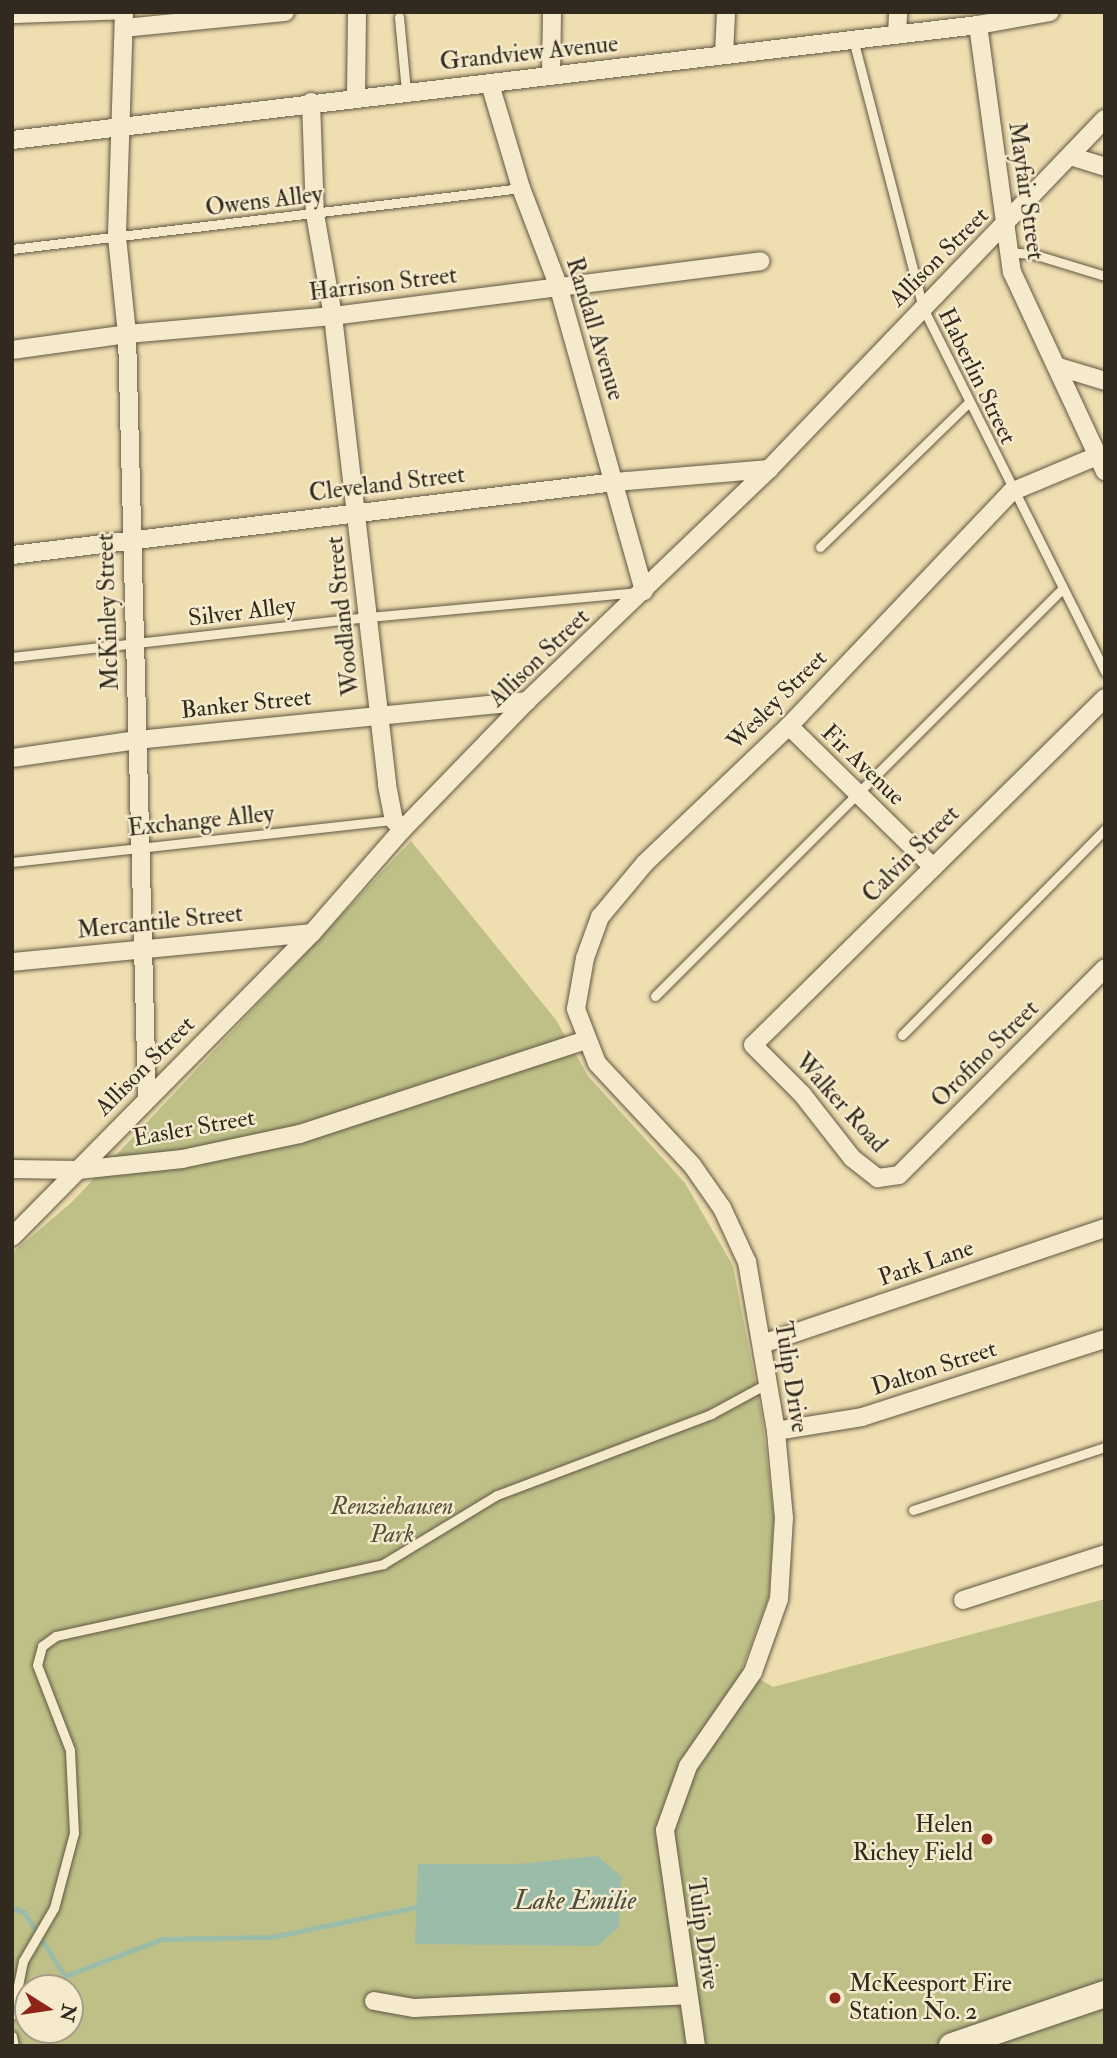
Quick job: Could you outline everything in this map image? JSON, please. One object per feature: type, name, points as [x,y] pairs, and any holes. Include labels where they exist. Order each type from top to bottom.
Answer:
[{"type":"main road","points":[[951,2046],[1105,1994]]},
{"type":"street","points":[[124,18],[285,12]]},
{"type":"street","points":[[356,96],[357,12]]},
{"type":"street","points":[[551,76],[552,12]]},
{"type":"street","points":[[724,55],[726,12]]},
{"type":"street","points":[[897,34],[898,12]]},
{"type":"street","name":"Grandview Avenue","points":[[12,140],[356,96],[490,84],[853,37],[978,25],[1050,12]]},
{"type":"street","name":"McKinley Street","points":[[124,18],[117,237],[127,334],[130,543],[147,1098]]},
{"type":"street","name":"Mayfair Street","points":[[978,25],[1012,272],[1059,367],[1101,464]]},
{"type":"street","name":"Randall Avenue","points":[[490,84],[520,188],[558,285],[644,592]]},
{"type":"street","name":"Woodland Street","points":[[311,102],[315,214],[334,316],[378,715],[398,825]]},
{"type":"street","name":"Allison Street","points":[[12,1237],[312,933],[398,825],[644,592],[769,469],[1105,119]]},
{"type":"street","points":[[1070,156],[1105,167]]},
{"type":"street","name":"Harrison Street","points":[[12,350],[127,334],[334,316],[760,261]]},
{"type":"street","points":[[1059,367],[1105,381]]},
{"type":"street","name":"Wesley Street","points":[[586,1040],[576,1009],[579,988],[600,917],[645,863],[789,726],[1011,492],[1101,464]]},
{"type":"street","name":"Cleveland Street","points":[[12,555],[130,543],[357,512],[615,482],[769,469]]},
{"type":"street","name":"Calvin Street","points":[[753,1045],[1105,698]]},
{"type":"street","name":"Banker Street","points":[[12,758],[137,740],[527,701]]},
{"type":"street","name":"Fir Avenue","points":[[789,726],[933,867]]},
{"type":"street","name":"Mercantile Street","points":[[12,962],[143,947],[312,933]]},
{"type":"street","name":"Orofino Street","points":[[899,1175],[1105,968]]},
{"type":"street","name":"Easler Street","points":[[12,1169],[78,1170],[182,1159],[300,1134],[586,1040]]},
{"type":"street","name":"Tulip Drive","points":[[586,1040],[597,1063],[692,1165],[722,1208],[747,1262],[776,1431],[783,1518],[779,1598],[753,1672],[688,1766],[665,1830],[696,2046]]},
{"type":"street","name":"Walker Road","points":[[753,1045],[802,1094],[852,1158],[878,1178],[899,1175]]},
{"type":"street","name":"Park Lane","points":[[762,1344],[1105,1228]]},
{"type":"street","name":"Dalton Street","points":[[776,1431],[862,1416],[1105,1339]]},
{"type":"street","points":[[962,1600],[1105,1554]]},
{"type":"street","points":[[374,2001],[414,2008],[687,1995]]},
{"type":"lane","points":[[399,17],[406,91]]},
{"type":"lane","points":[[12,18],[124,18]]},
{"type":"lane","name":"Haberlin Street","points":[[853,37],[923,308],[1011,492],[1105,672]]},
{"type":"lane","name":"Owens Alley","points":[[12,249],[520,188]]},
{"type":"lane","points":[[1008,251],[1033,254],[1105,276]]},
{"type":"lane","points":[[820,547],[968,403]]},
{"type":"lane","points":[[655,996],[1062,589]]},
{"type":"lane","name":"Silver Alley","points":[[12,657],[368,617],[644,592]]},
{"type":"lane","name":"Exchange Alley","points":[[12,862],[140,846],[398,825]]},
{"type":"lane","points":[[902,1035],[1105,829]]},
{"type":"lane","points":[[12,2015],[23,1961],[54,1908],[74,1833],[70,1751],[37,1665],[42,1646],[56,1636],[383,1564],[497,1495],[711,1414],[768,1382]]},
{"type":"lane","points":[[913,1510],[1105,1447]]},
{"type":"lane","points":[[12,2036],[14,2046]]},
{"type":"green space","name":"Renziehausen Park","points":[[411,841],[556,1020],[588,1076],[685,1183],[733,1266],[762,1417],[774,1517],[769,1596],[742,1669],[773,1687],[1105,1599],[1105,2046],[12,2046],[12,1253],[72,1202]]},
{"type":"water","name":"Lake Emilie","points":[[597,1856],[621,1876],[619,1927],[597,1946],[415,1944],[418,1864],[518,1864]]},
{"type":"waterway","points":[[12,1908],[24,1912],[65,1976],[162,1939],[272,1937],[416,1907]]},
{"type":"place","name":"Helen Richey Field","points":[[987,1839]]},
{"type":"place","name":"McKeesport Fire Station No. 2","points":[[835,1998]]}]
